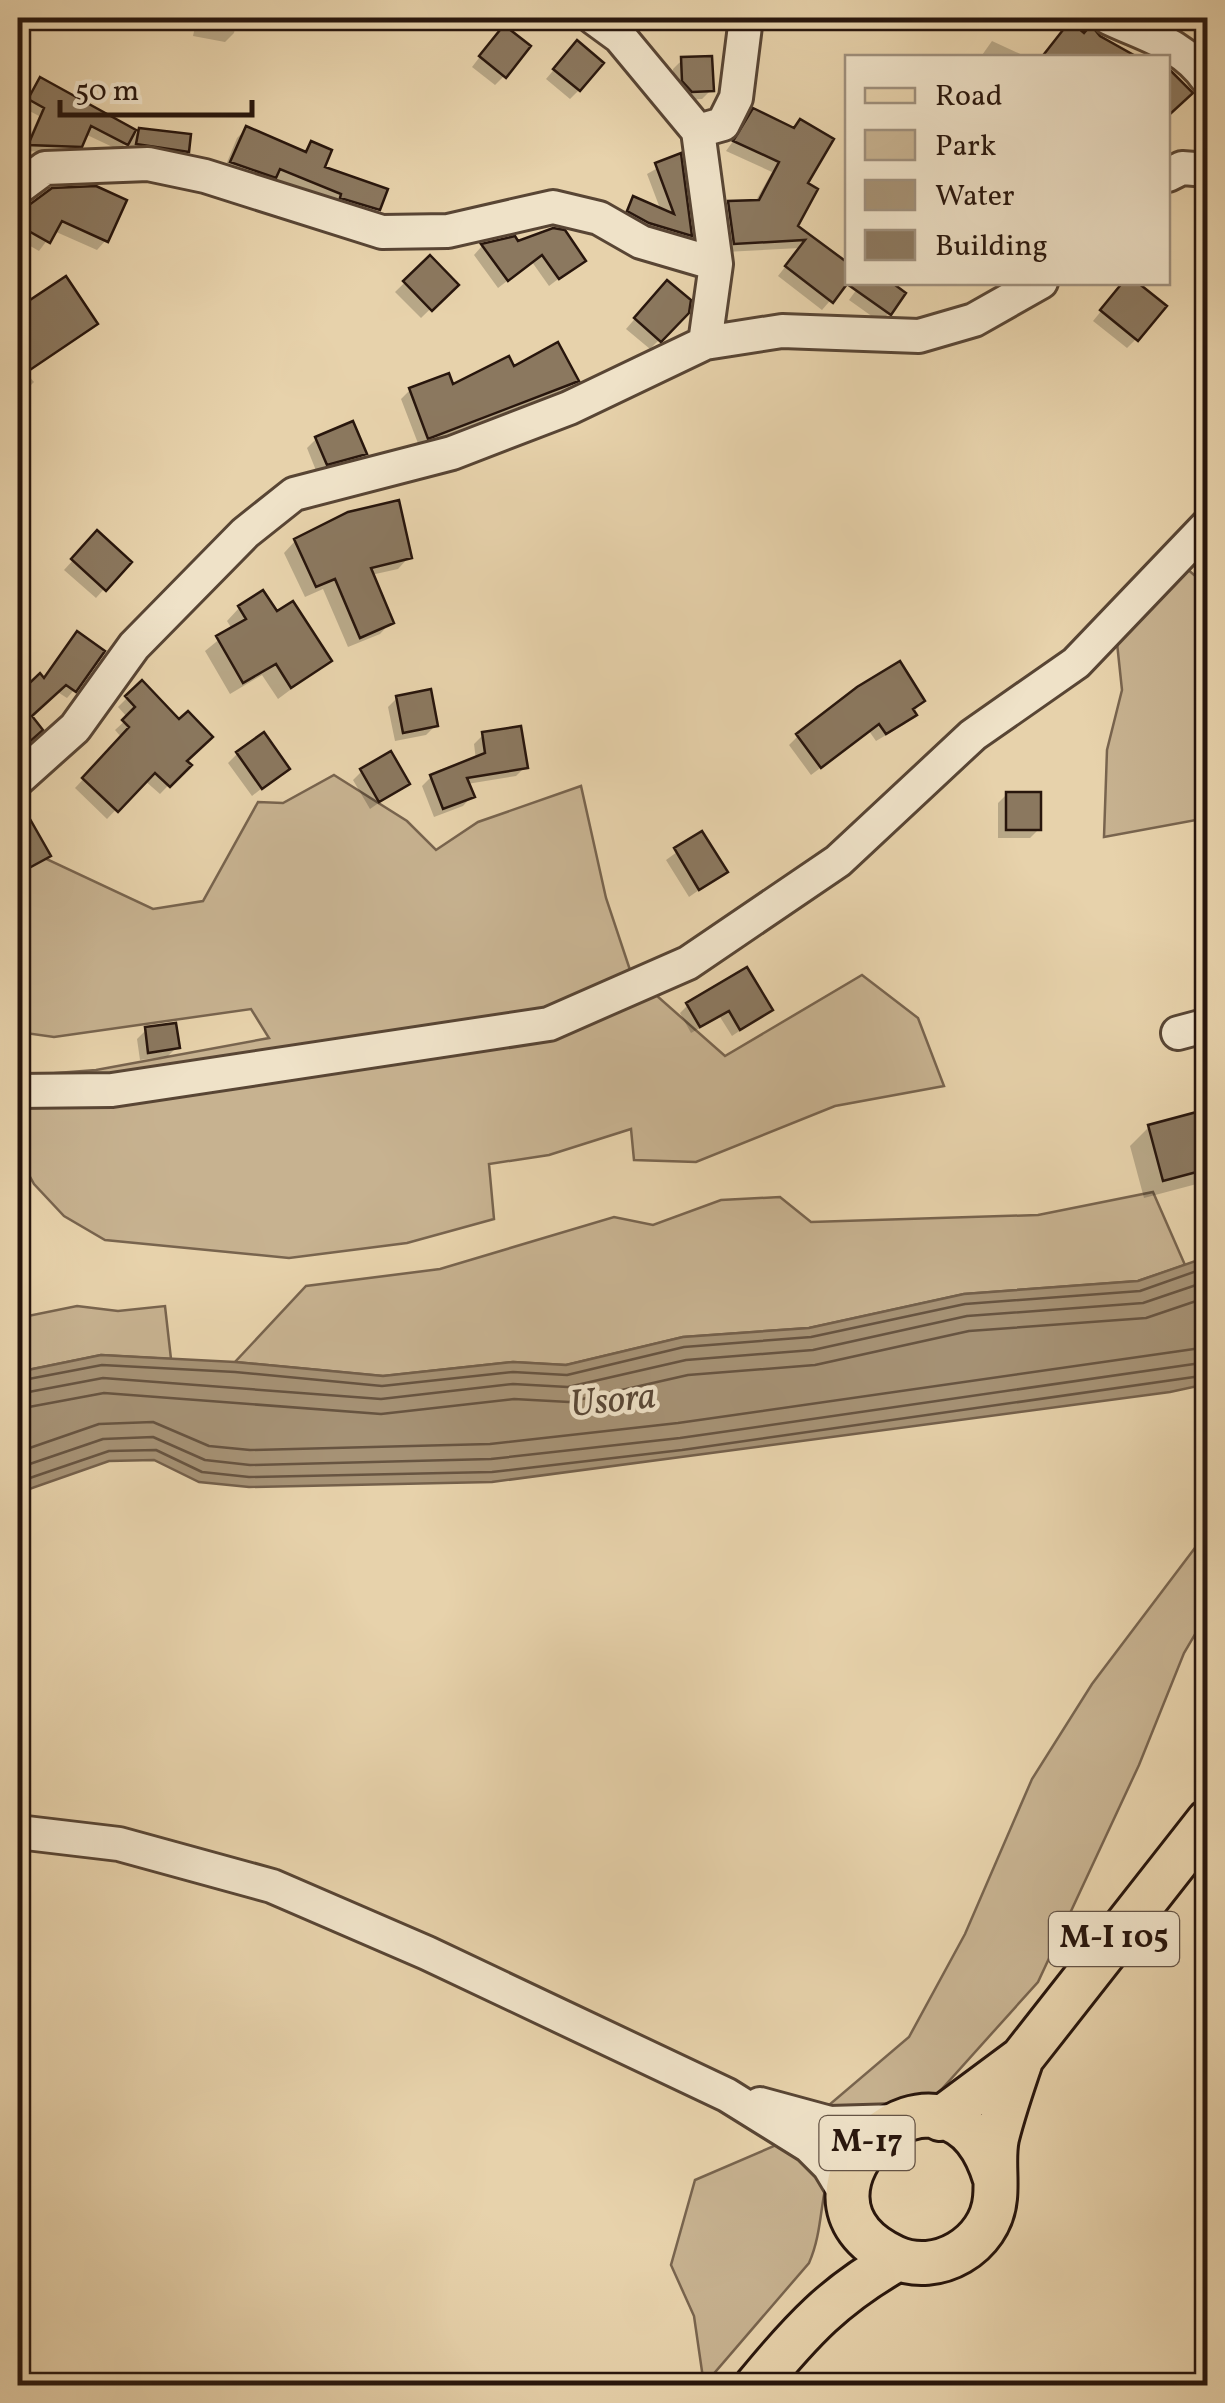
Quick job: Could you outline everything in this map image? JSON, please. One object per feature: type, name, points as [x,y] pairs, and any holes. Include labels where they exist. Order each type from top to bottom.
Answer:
[{"type":"main road","name":"M-I 105","points":[[1022,2058],[1208,1821]]},
{"type":"main road","name":"M-17","points":[[940,2119],[1022,2058]]},
{"type":"main road","name":"M-17","points":[[852,2210],[880,2250],[898,2260],[939,2262],[976,2240],[995,2201],[996,2142],[1022,2058]]},
{"type":"main road","name":"M-17","points":[[815,2314],[852,2210],[850,2176],[859,2153],[875,2134],[897,2121],[940,2119],[969,2133],[980,2145],[995,2179]]},
{"type":"main road","name":"M-17","points":[[756,2386],[815,2314],[859,2281],[898,2260]]},
{"type":"street","points":[[594,18],[620,37],[698,131],[716,264],[706,344]]},
{"type":"street","points":[[698,131],[723,124],[736,98],[746,18]]},
{"type":"street","points":[[1109,18],[1176,46],[1194,60],[1208,80]]},
{"type":"street","points":[[18,188],[45,168],[148,164],[205,176],[382,232],[448,231],[553,207],[599,218],[640,242],[716,264]]},
{"type":"street","points":[[1170,174],[1182,168],[1208,170]]},
{"type":"street","points":[[18,779],[75,728],[134,646],[244,533],[294,494],[452,453],[569,408],[706,344],[782,331],[920,336],[974,320],[1035,285]]},
{"type":"street","points":[[18,1092],[112,1090],[549,1024],[688,963],[838,861],[973,735],[1076,663],[1208,525]]},
{"type":"street","points":[[18,1832],[119,1844],[272,1886],[427,1953],[727,2094],[810,2146],[829,2166],[852,2210]]},
{"type":"street","points":[[727,2094],[830,2122],[897,2121]]},
{"type":"green space","points":[[1186,568],[1207,586],[1207,818],[1104,837],[1107,750],[1122,690],[1115,624]]},
{"type":"green space","points":[[334,775],[407,821],[436,850],[478,822],[581,786],[606,898],[631,973],[725,1056],[862,975],[918,1018],[944,1086],[835,1106],[696,1162],[634,1160],[631,1129],[549,1155],[489,1164],[494,1219],[407,1243],[289,1258],[105,1240],[64,1216],[34,1184],[18,1155],[18,1076],[96,1070],[269,1038],[251,1009],[54,1037],[18,1032],[18,857],[36,854],[153,909],[203,901],[258,802],[283,803]]},
{"type":"green space","points":[[1153,1192],[1185,1265],[1138,1281],[964,1294],[809,1328],[683,1337],[566,1365],[513,1362],[383,1376],[235,1362],[306,1286],[440,1269],[614,1217],[653,1225],[721,1200],[780,1197],[811,1222],[1038,1215]]},
{"type":"green space","points":[[77,1306],[118,1311],[165,1306],[171,1359],[101,1355],[18,1372],[18,1318]]},
{"type":"green space","points":[[1207,1532],[1207,1614],[1184,1653],[1139,1765],[1038,1982],[923,2110],[829,2171],[809,2263],[704,2385],[694,2316],[671,2265],[695,2180],[788,2140],[909,2037],[965,1934],[1032,1779],[1092,1684]]},
{"type":"water","name":"Usora","points":[[1207,1257],[1207,1384],[1170,1392],[492,1482],[249,1487],[199,1482],[154,1460],[109,1461],[18,1493],[18,1372],[101,1355],[383,1376],[513,1362],[566,1365],[683,1337],[809,1328],[964,1294],[1138,1281]]},
{"type":"building","points":[[1070,21],[1084,33],[1091,25],[1100,36],[1134,55],[1043,55]]},
{"type":"building","points":[[504,25],[531,46],[506,78],[479,56]]},
{"type":"building","points":[[577,40],[604,63],[580,91],[553,69]]},
{"type":"building","points":[[712,56],[714,91],[692,92],[682,81],[681,57]]},
{"type":"building","points":[[1170,70],[1193,93],[1170,114]]},
{"type":"building","points":[[40,77],[136,130],[128,145],[91,126],[82,147],[28,145],[44,108],[28,99]]},
{"type":"building","points":[[753,108],[794,128],[800,119],[834,139],[808,183],[818,189],[798,226],[845,261],[846,285],[833,303],[785,266],[805,240],[734,244],[728,201],[759,200],[779,162],[733,141]]},
{"type":"building","points":[[246,126],[306,152],[311,141],[332,150],[325,167],[388,189],[380,210],[340,198],[341,194],[280,169],[276,178],[230,162]]},
{"type":"building","points":[[139,128],[191,134],[189,152],[136,144]]},
{"type":"building","points":[[681,153],[692,236],[649,223],[627,211],[633,196],[674,214],[655,163]]},
{"type":"building","points":[[96,186],[127,200],[108,242],[62,221],[50,243],[18,225],[29,205],[52,188]]},
{"type":"building","points":[[553,228],[565,230],[586,261],[559,279],[542,255],[508,281],[481,244],[515,236],[518,241]]},
{"type":"building","points":[[430,255],[459,285],[432,311],[403,281]]},
{"type":"building","points":[[66,276],[98,324],[18,378],[18,308]]},
{"type":"building","points":[[667,280],[691,300],[689,313],[661,342],[634,318]]},
{"type":"building","points":[[848,285],[895,285],[906,293],[891,315]]},
{"type":"building","points":[[1121,285],[1141,285],[1167,306],[1138,341],[1100,310]]},
{"type":"building","points":[[558,342],[579,381],[428,439],[409,388],[449,373],[453,384],[509,356],[514,366]]},
{"type":"building","points":[[353,421],[367,454],[327,465],[315,437]]},
{"type":"building","points":[[399,500],[412,558],[371,568],[394,623],[360,638],[335,579],[316,587],[294,539],[348,512]]},
{"type":"building","points":[[97,530],[132,562],[106,591],[71,559]]},
{"type":"building","points":[[263,590],[277,611],[293,601],[332,661],[291,688],[276,664],[243,683],[216,636],[246,619],[238,606]]},
{"type":"building","points":[[77,631],[105,651],[76,692],[66,685],[32,716],[43,730],[26,745],[18,735],[18,694],[40,673],[44,678]]},
{"type":"building","points":[[900,661],[925,701],[913,709],[917,715],[886,734],[879,724],[821,768],[796,734],[857,687]]},
{"type":"building","points":[[142,680],[179,719],[188,711],[213,737],[187,761],[192,765],[170,787],[155,773],[118,812],[82,778],[129,727],[122,720],[135,707],[125,696]]},
{"type":"building","points":[[431,689],[438,726],[403,733],[396,696]]},
{"type":"building","points":[[521,726],[528,768],[467,778],[475,797],[443,809],[430,775],[485,753],[482,732]]},
{"type":"building","points":[[264,732],[290,769],[262,789],[236,752]]},
{"type":"building","points":[[391,751],[410,784],[379,802],[360,769]]},
{"type":"building","points":[[1006,792],[1041,792],[1041,830],[1006,830]]},
{"type":"building","points":[[18,798],[51,856],[18,874]]},
{"type":"building","points":[[702,831],[728,872],[699,890],[674,848]]},
{"type":"building","points":[[747,967],[773,1010],[740,1030],[729,1011],[700,1027],[686,1003]]},
{"type":"building","points":[[176,1023],[180,1048],[148,1053],[145,1027]]},
{"type":"building","points":[[1208,1109],[1208,1169],[1163,1181],[1148,1125]]}]
